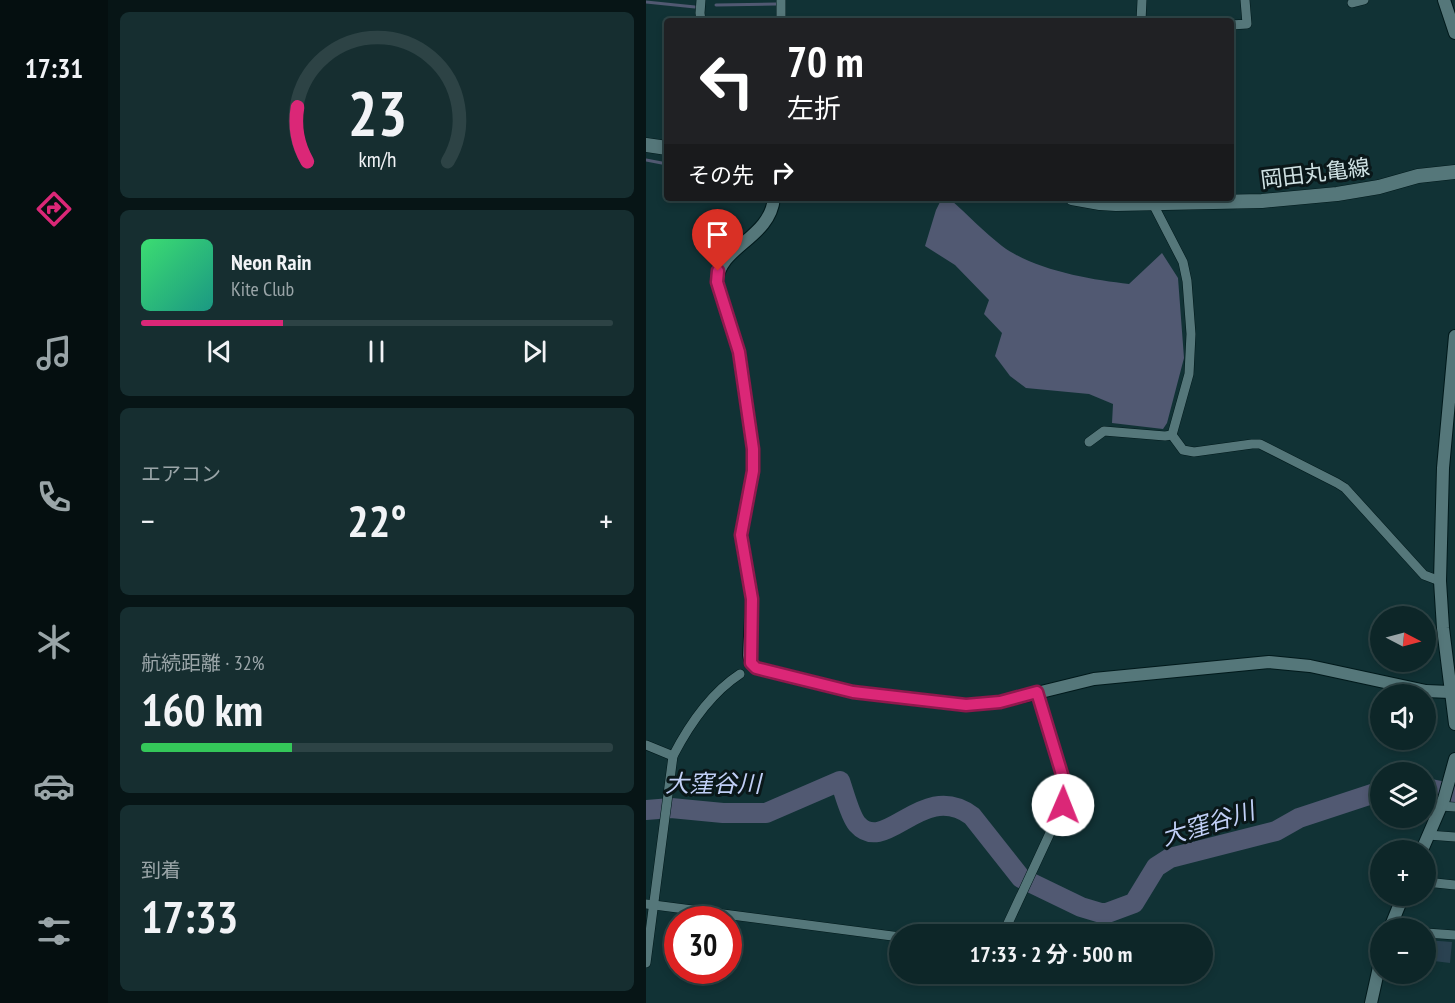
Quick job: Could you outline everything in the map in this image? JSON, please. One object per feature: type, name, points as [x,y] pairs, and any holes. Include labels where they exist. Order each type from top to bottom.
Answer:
[{"type":"main road","points":[[646,145],[664,148]]},
{"type":"main road","name":"岡田丸亀線","points":[[1086,201],[1100,204],[1117,201],[1153,204],[1262,201],[1337,194],[1379,187],[1418,176],[1454,172]]},
{"type":"street","points":[[701,0],[701,18]]},
{"type":"street","points":[[781,0],[781,18]]},
{"type":"street","points":[[1141,18],[1142,0]]},
{"type":"street","points":[[1234,25],[1247,24],[1245,0]]},
{"type":"street","points":[[1352,3],[1364,0]]},
{"type":"street","points":[[1444,0],[1454,32]]},
{"type":"street","points":[[774,201],[766,223],[724,261],[718,271],[717,282],[739,352],[753,449],[753,471],[741,535],[752,599],[751,663],[756,668],[853,692],[966,705],[1000,702],[1083,681],[1131,674],[1269,662],[1310,666],[1426,691],[1450,692]]},
{"type":"street","points":[[1153,204],[1183,262],[1187,281],[1191,334],[1190,364],[1172,435]]},
{"type":"street","points":[[1454,336],[1449,468],[1440,581],[1454,724]]},
{"type":"street","points":[[1089,442],[1104,431],[1172,435]]},
{"type":"street","points":[[1172,435],[1183,450],[1194,452],[1260,444],[1337,483],[1345,488],[1424,575],[1440,581]]},
{"type":"street","points":[[646,963],[650,904],[673,756],[684,734],[723,686],[740,674]]},
{"type":"street","points":[[1008,924],[1063,805],[1065,791],[1037,692]]},
{"type":"street","points":[[646,745],[673,756]]},
{"type":"street","points":[[1426,840],[1444,798],[1454,759]]},
{"type":"street","points":[[1444,798],[1454,807]]},
{"type":"street","points":[[1428,835],[1454,837]]},
{"type":"street","points":[[1436,883],[1454,885]]},
{"type":"street","points":[[650,904],[889,936]]},
{"type":"street","points":[[1436,934],[1454,935]]},
{"type":"street","points":[[1371,1003],[1375,984]]},
{"type":"water","points":[[940,201],[952,201],[995,241],[1015,254],[1046,268],[1098,280],[1129,284],[1162,253],[1178,278],[1184,358],[1167,423],[1163,429],[1112,423],[1113,404],[1089,394],[1026,388],[1010,376],[995,356],[1002,333],[984,314],[989,300],[955,265],[925,246]]},
{"type":"building","points":[[1436,941],[1452,942],[1450,963],[1436,961]]},
{"type":"waterway","points":[[646,2],[695,7]]},
{"type":"waterway","points":[[716,5],[776,4]]},
{"type":"waterway","points":[[646,160],[664,163]]},
{"type":"waterway","name":"大窪谷川","points":[[646,810],[671,808],[723,813],[766,813],[840,781],[854,820],[868,832],[880,831],[921,811],[937,806],[954,807],[972,816],[1021,878],[1081,907],[1107,913],[1134,903],[1156,867],[1170,858],[1276,831],[1299,818],[1370,795]]},
{"type":"waterway","name":"大窪谷川","points":[[1436,790],[1455,794]]},
{"type":"route","points":[[718,271],[717,282],[739,352],[753,449],[753,471],[741,535],[752,599],[752,641],[749,655],[751,663],[756,668],[853,692],[945,703],[966,705],[1000,702],[1037,692],[1064,781],[1063,805]]}]
